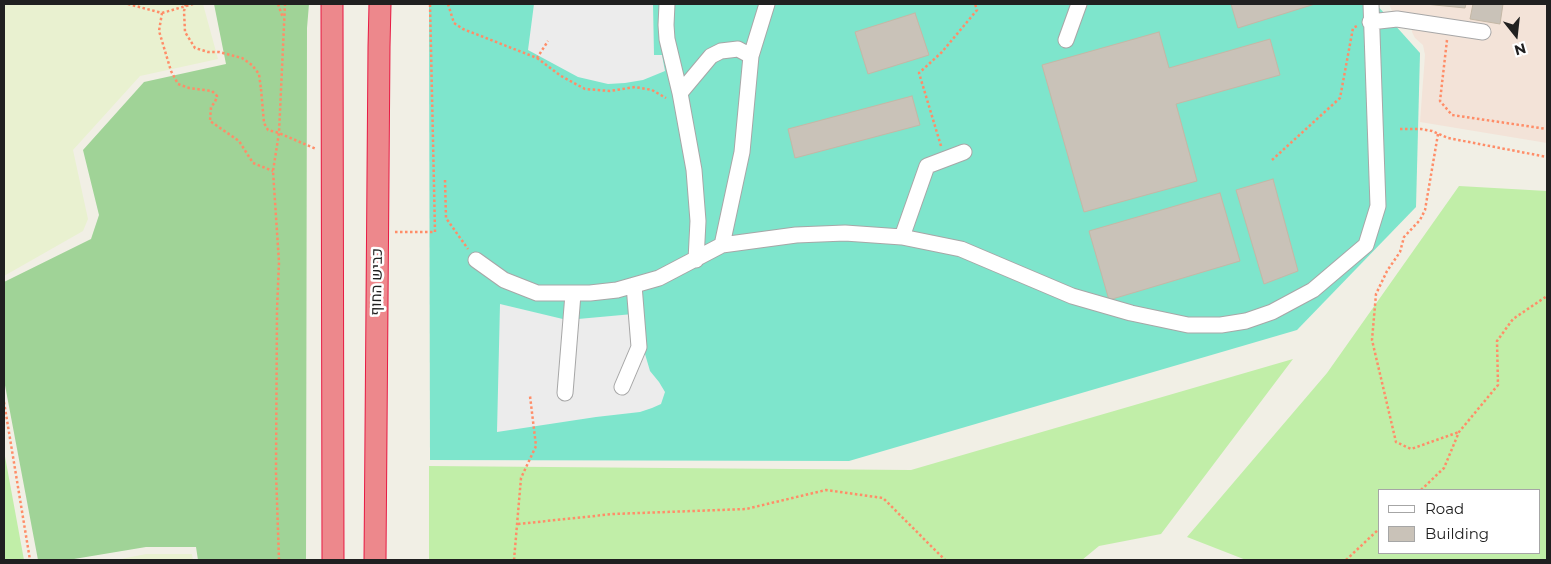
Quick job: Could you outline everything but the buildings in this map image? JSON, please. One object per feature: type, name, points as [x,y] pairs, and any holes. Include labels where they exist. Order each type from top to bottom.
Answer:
[{"type":"highway","points":[[332,4],[333,560]]},
{"type":"highway","name":"כביש החוף","points":[[376,560],[380,4]]},
{"type":"street","points":[[667,4],[667,39],[680,93],[694,170],[698,221],[696,260]]},
{"type":"street","points":[[722,245],[742,152],[751,56],[768,4]]},
{"type":"street","points":[[1066,40],[1079,4]]},
{"type":"street","points":[[476,260],[504,280],[537,293],[573,294],[617,290],[659,278],[722,245],[796,235],[845,233],[902,237],[961,248],[1072,296],[1130,313],[1188,325],[1221,325],[1246,321],[1272,312],[1313,290],[1366,245],[1378,206],[1370,4]]},
{"type":"street","points":[[1370,22],[1397,19],[1483,32]]},
{"type":"street","points":[[680,93],[711,56],[721,50],[738,49],[751,56]]},
{"type":"street","points":[[902,237],[927,166],[964,152]]},
{"type":"street","points":[[622,387],[639,347],[634,285]]},
{"type":"street","points":[[565,393],[573,294]]},
{"type":"path","points":[[128,4],[162,13],[193,4]]},
{"type":"path","points":[[186,4],[184,11],[185,32],[195,48],[242,58],[252,65],[259,74],[264,122],[268,130],[331,156]]},
{"type":"path","points":[[278,4],[284,22]]},
{"type":"path","points":[[279,560],[276,472],[279,262],[273,171],[279,133],[285,4]]},
{"type":"path","points":[[378,232],[436,232],[430,4]]},
{"type":"path","points":[[448,4],[454,23],[463,29],[537,58],[561,76],[585,89],[610,91],[635,87],[652,90],[670,100],[683,111]]},
{"type":"path","points":[[946,159],[919,73],[942,52],[977,10],[975,4]]},
{"type":"path","points":[[162,13],[159,31],[171,71],[178,84],[189,88],[212,91],[217,96],[211,107],[210,121],[238,141],[253,163],[273,171]]},
{"type":"path","points":[[1272,160],[1340,98],[1353,28],[1370,22]]},
{"type":"path","points":[[1449,26],[1440,101],[1452,115],[1547,129]]},
{"type":"path","points":[[537,58],[548,41]]},
{"type":"path","points":[[1400,129],[1432,131],[1448,138],[1547,157]]},
{"type":"path","points":[[1438,134],[1425,210],[1420,220],[1404,237],[1400,252],[1387,271],[1376,294],[1372,340],[1396,442],[1411,449],[1459,432]]},
{"type":"path","points":[[445,180],[446,218],[476,260]]},
{"type":"path","points":[[1422,489],[1444,468],[1459,432],[1498,385],[1497,341],[1513,320],[1547,296]]},
{"type":"path","points":[[514,560],[521,478],[536,446],[530,396]]},
{"type":"path","points":[[4,402],[30,560]]},
{"type":"path","points":[[518,524],[613,514],[746,509],[826,490],[882,498],[945,560]]},
{"type":"path","points":[[1346,560],[1378,530]]},
{"type":"shaded area","points":[[534,4],[653,4],[654,55],[662,55],[665,71],[643,80],[625,83],[608,84],[578,77],[528,50]]},
{"type":"shaded area","points":[[1389,4],[1547,4],[1547,143],[1420,122],[1425,55],[1423,45],[1415,38],[1412,32],[1411,17],[1401,16],[1392,11]]},
{"type":"shaded area","points":[[500,304],[567,320],[644,313],[645,354],[650,371],[665,392],[661,404],[640,412],[497,432]]},
{"type":"green space","points":[[4,4],[203,4],[218,59],[140,76],[73,150],[88,219],[83,231],[4,276]]},
{"type":"green space","points":[[214,4],[309,4],[307,28],[306,560],[198,560],[196,547],[146,547],[68,560],[38,560],[4,380],[4,282],[91,239],[99,215],[83,150],[144,82],[226,64]]},
{"type":"green space","points":[[429,4],[1376,4],[1420,53],[1416,207],[1297,330],[849,461],[430,460]]},
{"type":"green space","points":[[1459,186],[1547,191],[1547,560],[1246,560],[1187,537],[1327,373]]},
{"type":"green space","points":[[1293,359],[1161,534],[1099,546],[1082,560],[429,560],[429,466],[911,470]]},
{"type":"green space","points":[[4,451],[24,560],[4,560]]},
{"type":"green space","points":[[146,554],[192,554],[193,560],[116,560]]}]
